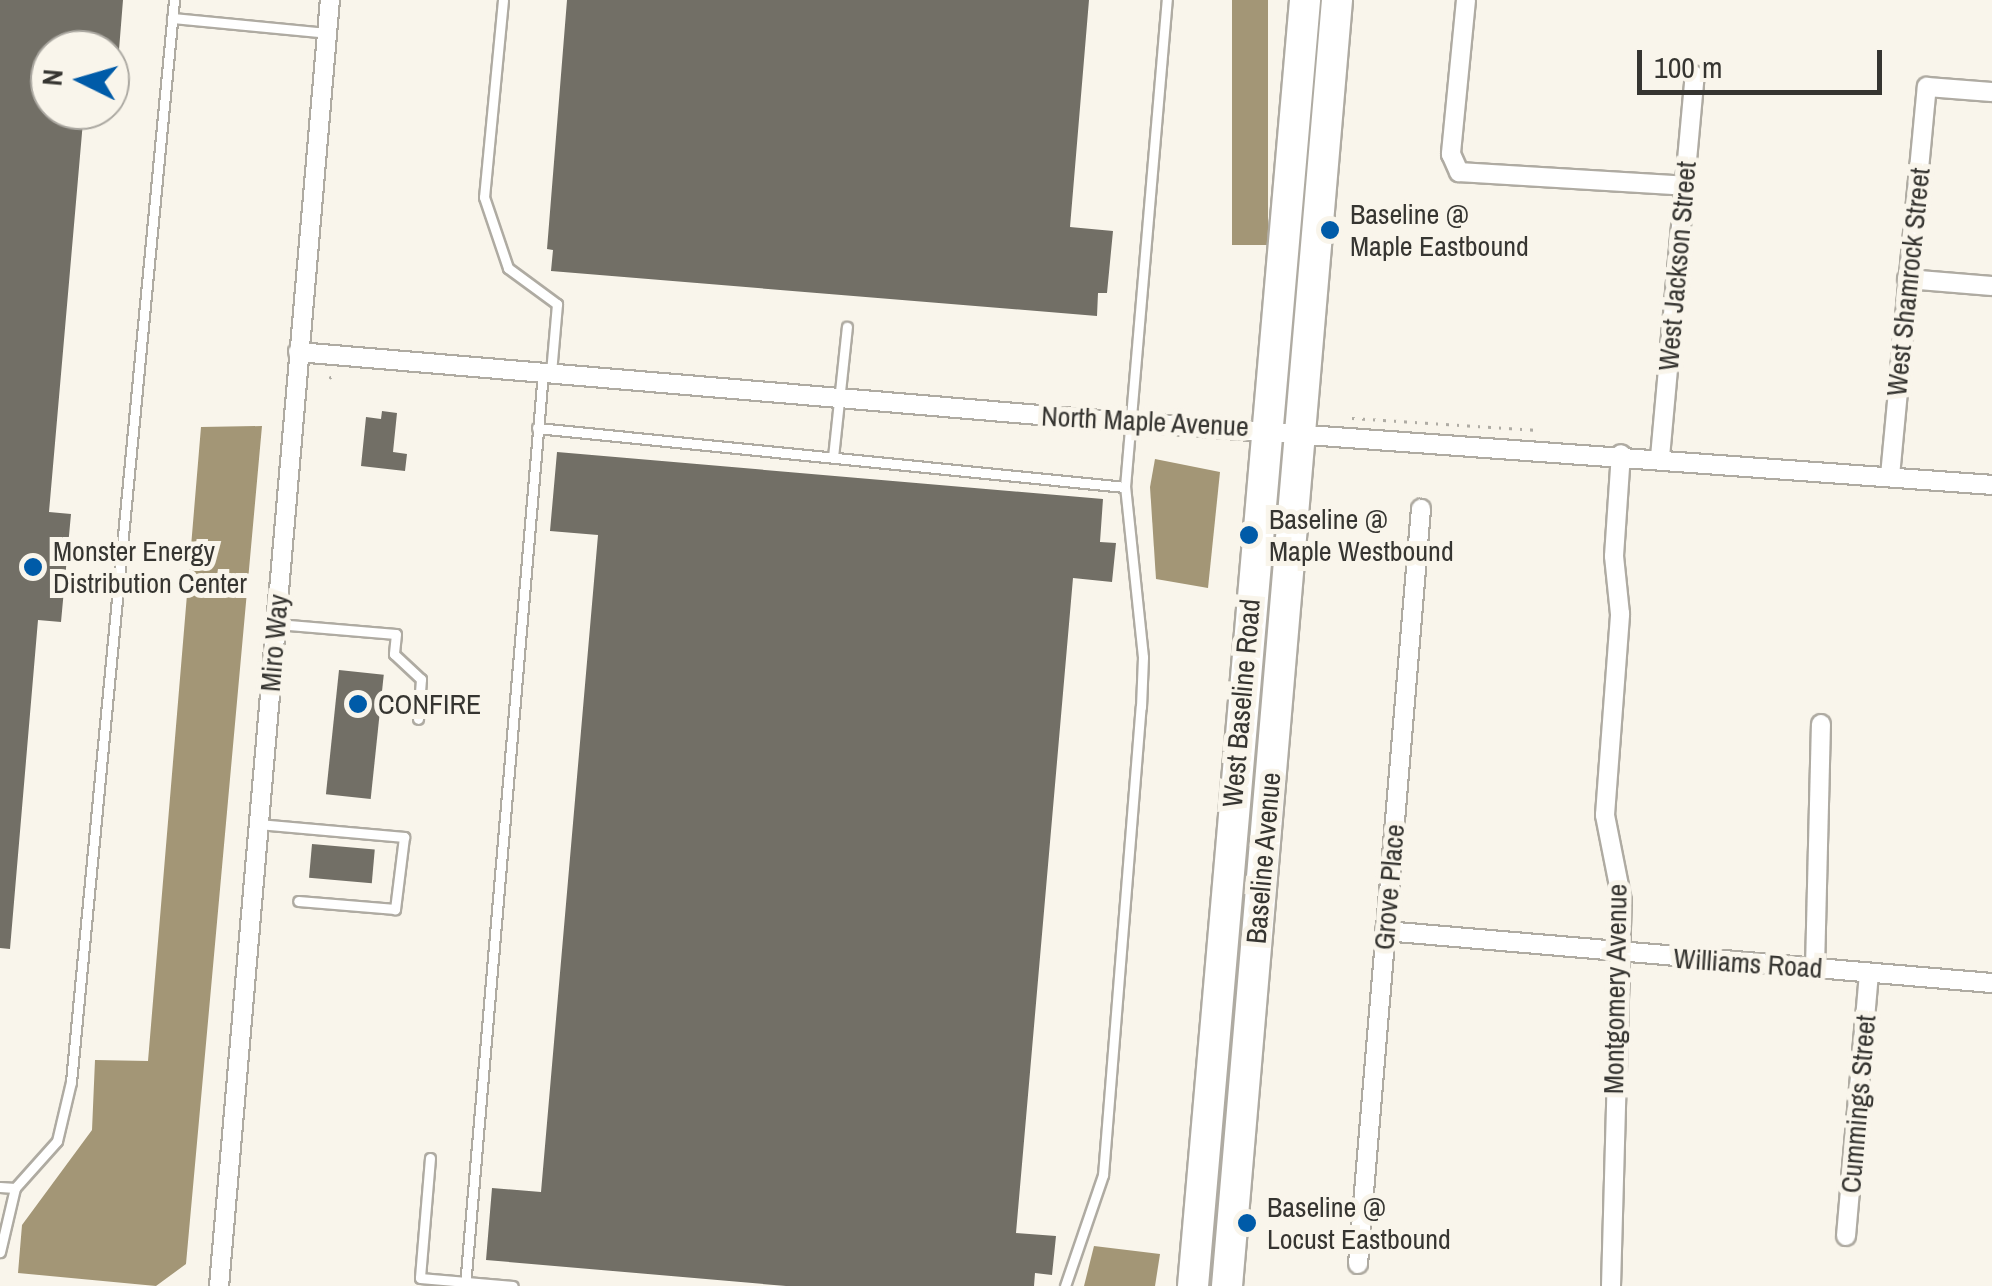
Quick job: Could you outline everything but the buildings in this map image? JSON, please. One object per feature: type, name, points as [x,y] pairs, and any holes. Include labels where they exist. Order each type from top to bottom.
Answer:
[{"type":"main road","name":"West Baseline Road","points":[[1193,1286],[1305,0]]},
{"type":"main road","points":[[1300,431],[1337,0]]},
{"type":"main road","name":"Baseline Avenue","points":[[1227,1286],[1300,431]]},
{"type":"street","name":"Miro Way","points":[[219,1286],[330,0]]},
{"type":"street","points":[[1466,0],[1454,164],[1473,175],[1685,186]]},
{"type":"street","name":"West Jackson Street","points":[[1660,456],[1694,76]]},
{"type":"street","name":"West Shamrock Street","points":[[1890,476],[1927,87],[1992,92]]},
{"type":"street","points":[[1907,279],[1992,286]]},
{"type":"street","name":"North Maple Avenue","points":[[298,352],[840,398],[1660,456],[1992,485]]},
{"type":"street","name":"Montgomery Avenue","points":[[1610,1286],[1622,901],[1605,815],[1620,614],[1614,556],[1621,454]]},
{"type":"street","name":"Grove Place","points":[[1358,1264],[1421,509]]},
{"type":"street","points":[[1816,968],[1821,724]]},
{"type":"street","name":"Williams Road","points":[[1385,931],[1992,983]]},
{"type":"street","name":"Cummings Street","points":[[1846,1236],[1869,972]]},
{"type":"lane","points":[[0,1252],[15,1188],[57,1142],[71,1082],[174,0]]},
{"type":"lane","points":[[466,1284],[538,428],[557,304],[508,268],[493,240],[484,197],[503,0]]},
{"type":"lane","points":[[1065,1286],[1102,1175],[1141,708],[1143,656],[1125,486],[1167,0]]},
{"type":"lane","points":[[172,18],[326,34]]},
{"type":"lane","points":[[834,457],[847,327]]},
{"type":"lane","points":[[538,428],[1125,486]]},
{"type":"lane","points":[[275,624],[396,634],[394,654],[421,679],[418,720]]},
{"type":"lane","points":[[258,824],[404,837],[395,909],[298,901]]},
{"type":"lane","points":[[430,1158],[420,1278],[513,1286]]},
{"type":"lane","points":[[0,1187],[15,1188]]},
{"type":"path","points":[[1352,418],[1538,430]]},
{"type":"shaded area","points":[[1232,0],[1268,0],[1268,245],[1232,245]]},
{"type":"shaded area","points":[[262,426],[186,1264],[156,1286],[18,1273],[22,1225],[92,1130],[95,1060],[148,1061],[201,427]]},
{"type":"shaded area","points":[[1155,459],[1220,472],[1208,588],[1156,579],[1150,487]]},
{"type":"shaded area","points":[[1094,1246],[1160,1254],[1155,1286],[1084,1286]]},
{"type":"place","name":"Baseline @ Maple Eastbound","points":[[1330,230]]},
{"type":"place","name":"Baseline @ Maple Westbound","points":[[1249,535]]},
{"type":"place","name":"Monster Energy Distribution Center","points":[[33,567]]},
{"type":"place","name":"CONFIRE","points":[[358,704]]},
{"type":"place","name":"Baseline @ Locust Eastbound","points":[[1247,1223]]}]
